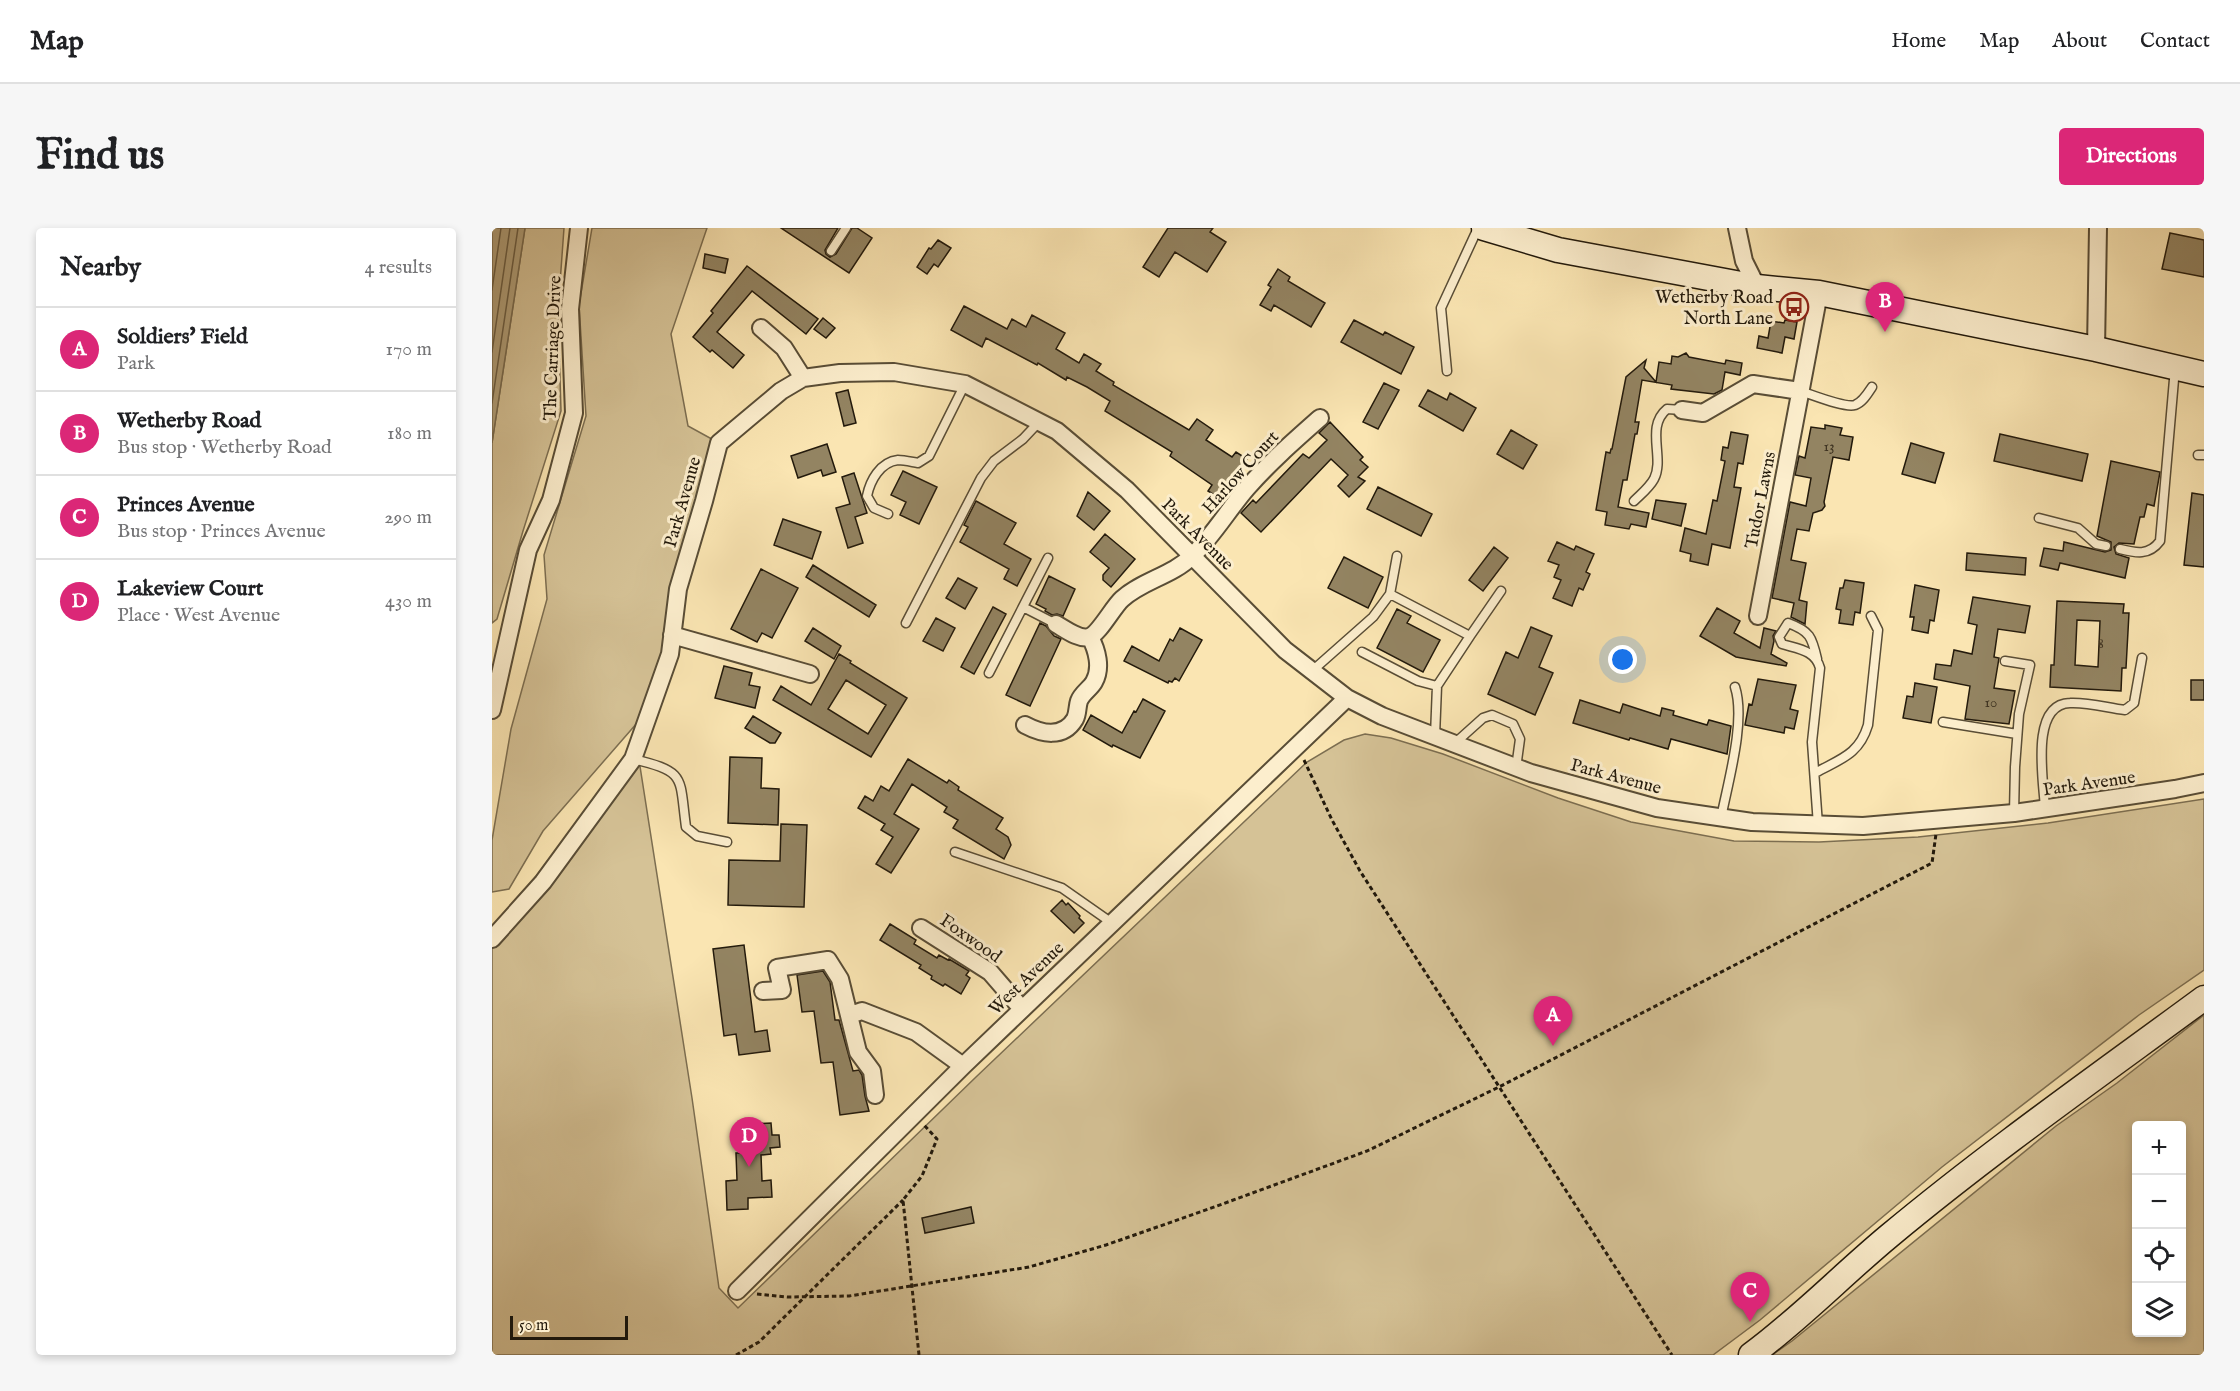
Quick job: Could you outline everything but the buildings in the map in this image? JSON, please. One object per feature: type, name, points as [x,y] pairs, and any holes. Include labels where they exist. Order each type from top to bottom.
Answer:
[{"type":"street","name":"The Carriage Drive","points":[[492,710],[528,550],[551,500],[574,413],[570,309],[579,228]]},
{"type":"street","points":[[1484,228],[1558,250],[1758,287],[1819,293],[2096,349],[2204,374]]},
{"type":"street","points":[[1737,228],[1744,261],[1758,287]]},
{"type":"street","points":[[2096,349],[2098,228]]},
{"type":"street","name":"Tudor Lawns","points":[[1758,616],[1819,293]]},
{"type":"street","points":[[761,328],[784,348],[803,378]]},
{"type":"street","name":"Park Avenue","points":[[492,939],[543,882],[633,759],[670,654],[678,589],[704,501],[718,443],[781,391],[803,378],[840,373],[894,372],[965,384],[1057,431],[1127,490],[1285,650],[1347,698],[1382,716],[1516,768],[1657,808],[1752,822],[1863,826],[2014,813],[2204,783]]},
{"type":"street","points":[[1682,410],[1703,413],[1753,384],[1800,391]]},
{"type":"street","name":"Harlow Court","points":[[1090,637],[1096,633],[1112,609],[1124,597],[1142,584],[1178,567],[1192,556],[1271,462],[1320,418]]},
{"type":"street","points":[[1025,725],[1040,733],[1050,734],[1068,727],[1074,720],[1080,698],[1092,685],[1096,675],[1097,654],[1090,637],[1082,637],[1056,624]]},
{"type":"street","points":[[672,635],[810,674]]},
{"type":"street","name":"West Avenue","points":[[737,1291],[963,1066],[1347,698]]},
{"type":"street","name":"Foxwood","points":[[921,928],[990,972],[1022,1009]]},
{"type":"street","points":[[763,991],[782,990],[777,968],[828,960],[840,979],[858,1052],[872,1071],[875,1095]]},
{"type":"street","points":[[1751,1355],[1774,1338],[1888,1237],[2011,1139],[2204,998]]},
{"type":"street","points":[[850,1015],[862,1011],[916,1032],[963,1066]]},
{"type":"lane","points":[[831,251],[846,228]]},
{"type":"lane","points":[[1447,371],[1441,308],[1478,228]]},
{"type":"lane","points":[[2120,549],[2143,553],[2150,551],[2160,541],[2175,368]]},
{"type":"lane","points":[[888,514],[874,508],[867,496],[869,486],[876,474],[889,463],[898,460],[918,463],[929,456],[965,384]]},
{"type":"lane","points":[[1800,391],[1845,405],[1854,405],[1860,402],[1872,387]]},
{"type":"lane","points":[[1634,501],[1655,478],[1656,433],[1662,413],[1667,409],[1682,410]]},
{"type":"lane","points":[[906,623],[981,478],[994,461],[1023,440],[1039,422]]},
{"type":"lane","points":[[2039,518],[2078,528],[2096,544],[2106,546]]},
{"type":"lane","points":[[1312,671],[1373,617],[1390,594],[1397,556]]},
{"type":"lane","points":[[989,673],[1048,558]]},
{"type":"lane","points":[[1435,736],[1437,686],[1501,591]]},
{"type":"lane","points":[[1390,594],[1470,636]]},
{"type":"lane","points":[[1023,607],[1056,624]]},
{"type":"lane","points":[[1815,773],[1856,749],[1869,725],[1878,630],[1871,616]]},
{"type":"lane","points":[[1817,659],[1810,653],[1782,644],[1779,637],[1788,623],[1801,628],[1813,639],[1820,668],[1812,742],[1818,825]]},
{"type":"lane","points":[[1362,652],[1418,681],[1437,686]]},
{"type":"lane","points":[[2045,809],[2041,732],[2049,714],[2059,706],[2069,703],[2125,710],[2134,703],[2142,658]]},
{"type":"lane","points":[[2005,661],[2030,665],[2019,714],[2014,813]]},
{"type":"lane","points":[[1721,818],[1740,720],[1740,700],[1735,687]]},
{"type":"lane","points":[[1454,744],[1483,718],[1492,715],[1513,724],[1520,739],[1516,768]]},
{"type":"lane","points":[[1943,722],[2017,734]]},
{"type":"lane","points":[[633,759],[662,766],[671,771],[678,778],[683,795],[686,827],[697,836],[727,842]]},
{"type":"lane","points":[[955,852],[1062,888],[1112,923]]},
{"type":"path","points":[[1298,745],[1332,820],[1360,871],[1671,1355]]},
{"type":"path","points":[[737,1291],[786,1297],[849,1296],[1029,1267],[1106,1245],[1367,1150],[1499,1087],[1932,863],[1938,820]]},
{"type":"path","points":[[736,1355],[759,1342],[806,1297],[903,1200],[922,1176],[937,1139],[914,1115]]},
{"type":"path","points":[[903,1200],[919,1355]]},
{"type":"shaded area","points":[[525,228],[564,228],[558,311],[561,411],[497,619],[492,623],[492,443]]},
{"type":"shaded area","points":[[592,228],[707,228],[671,334],[688,426],[719,443],[670,654],[637,723],[543,831],[509,889],[492,892],[492,840],[511,729],[547,599],[544,555],[586,416],[579,305]]},
{"type":"shaded area","points":[[1365,734],[1391,738],[1443,754],[1558,798],[1631,822],[1734,841],[1819,842],[1918,837],[2048,823],[2204,799],[2204,970],[2139,1015],[1942,1167],[1760,1320],[1713,1355],[492,1355],[492,934],[573,828],[639,760],[719,1288],[738,1308],[976,1077],[1307,762],[1344,740]]},
{"type":"shaded area","points":[[2204,1015],[2204,1355],[1772,1355],[1792,1341],[2056,1126],[2117,1083]]},
{"type":"water","points":[[492,228],[525,228],[492,443]]},
{"type":"place","name":"Wetherby Road North Lane","points":[[1794,307]]},
{"type":"place","name":"Wetherby Road","points":[[1885,332]]},
{"type":"place","name":"Soldiers' Field","points":[[1553,1046]]},
{"type":"place","name":"Lakeview Court","points":[[749,1167]]},
{"type":"place","name":"Princes Avenue","points":[[1750,1322]]}]
